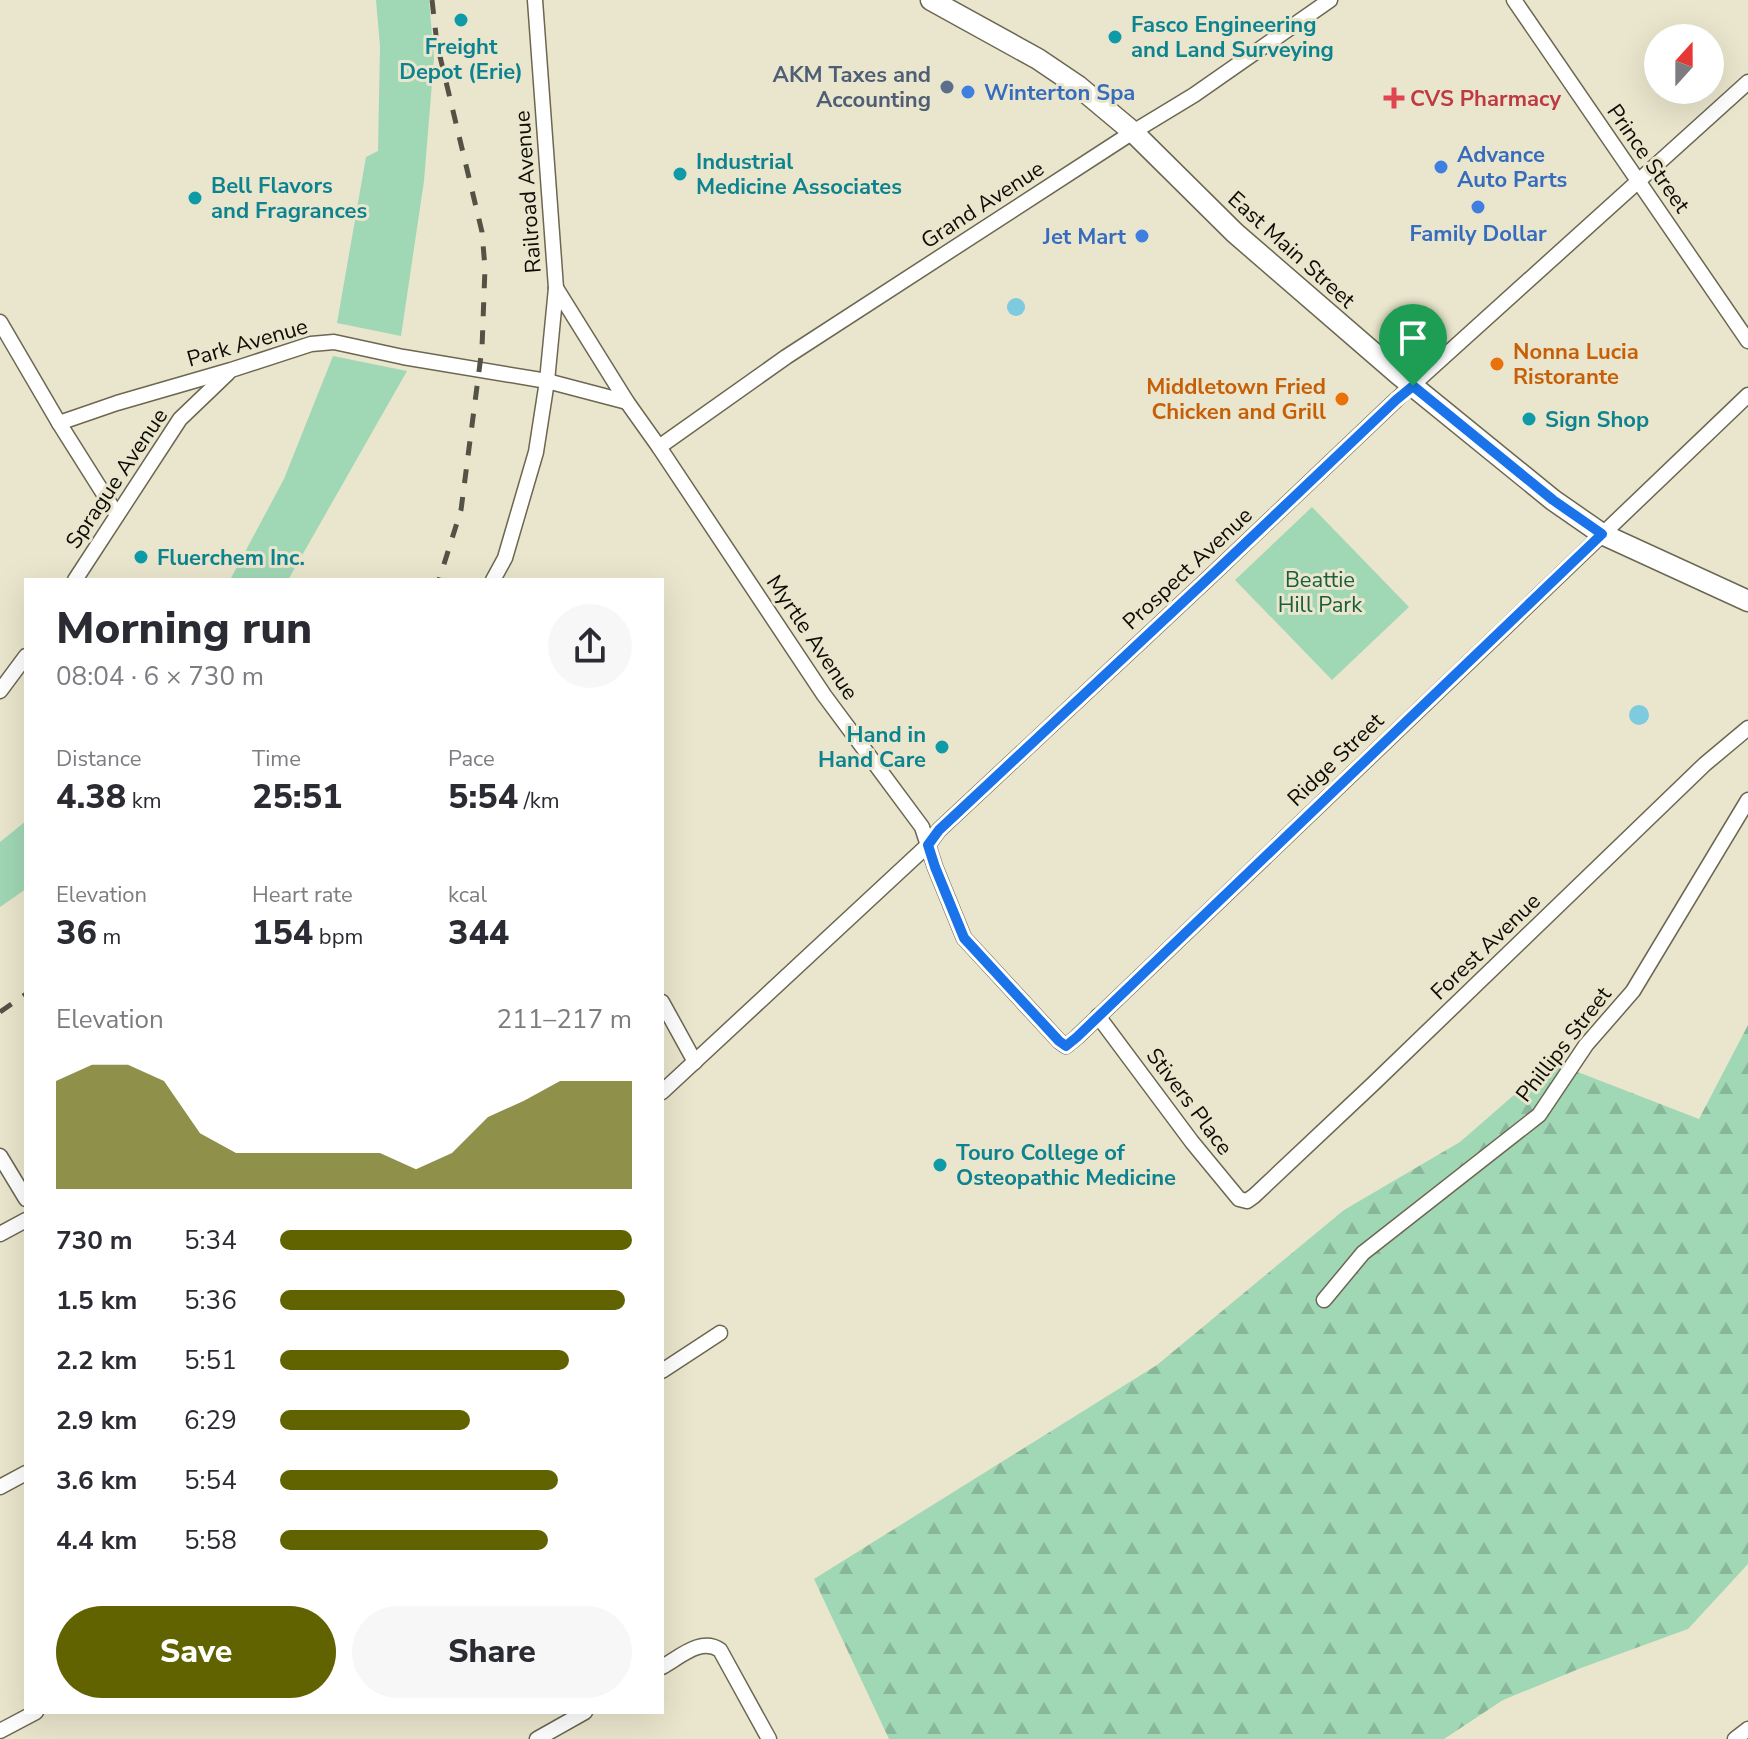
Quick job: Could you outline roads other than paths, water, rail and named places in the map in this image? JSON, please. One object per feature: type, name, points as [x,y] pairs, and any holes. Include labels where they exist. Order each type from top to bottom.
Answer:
[{"type":"main road","name":"East Main Street","points":[[931,0],[1038,59],[1078,86],[1133,132],[1235,233],[1413,386],[1553,500],[1602,534],[1748,601]]},
{"type":"street","name":"Railroad Avenue","points":[[494,578],[505,558],[536,452],[556,288],[535,0]]},
{"type":"street","name":"Grand Avenue","points":[[659,447],[786,357],[1194,95],[1308,6],[1330,0]]},
{"type":"street","name":"Prince Street","points":[[1514,0],[1748,341]]},
{"type":"street","name":"Prospect Avenue","points":[[664,1090],[928,845],[950,819],[1396,400],[1748,82]]},
{"type":"street","name":"Myrtle Avenue","points":[[556,288],[627,402],[824,695],[922,827],[964,938],[1066,1046],[1098,1016]]},
{"type":"street","points":[[0,322],[117,515]]},
{"type":"street","name":"Park Avenue","points":[[59,423],[311,344],[334,342],[547,381]]},
{"type":"street","name":"Sprague Avenue","points":[[76,578],[180,419],[231,370]]},
{"type":"street","points":[[547,381],[627,402]]},
{"type":"street","name":"Ridge Street","points":[[1098,1016],[1748,395]]},
{"type":"street","points":[[1,689],[24,659]]},
{"type":"street","name":"Forest Avenue","points":[[1254,1196],[1705,764],[1748,728]]},
{"type":"street","name":"Phillips Street","points":[[1324,1300],[1363,1253],[1539,1115],[1586,1045],[1633,991],[1748,800]]},
{"type":"street","points":[[664,1006],[695,1062]]},
{"type":"street","name":"Stivers Place","points":[[1098,1016],[1192,1142],[1239,1199],[1247,1201],[1254,1196]]},
{"type":"street","points":[[0,1156],[24,1196]]},
{"type":"street","points":[[0,1234],[24,1221]]},
{"type":"street","points":[[664,1370],[720,1333]]},
{"type":"street","points":[[0,1487],[24,1474]]},
{"type":"street","points":[[664,1666],[700,1645],[712,1645],[720,1650],[769,1739]]},
{"type":"street","points":[[0,1731],[32,1714]]},
{"type":"street","points":[[537,1739],[581,1714]]},
{"type":"street","points":[[1735,1739],[1748,1729]]},
{"type":"water","points":[[1012,298],[1020,298],[1025,307],[1023,314],[1012,316],[1007,311],[1007,303]]},
{"type":"water","points":[[1639,705],[1646,708],[1649,715],[1646,722],[1639,725],[1632,722],[1629,715],[1632,708]]},
{"type":"railway","points":[[432,0],[437,44],[482,232],[485,268],[482,348],[461,510],[440,578]]},
{"type":"railway","points":[[0,1012],[24,995]]},
{"type":"place","name":"Freight Depot (Erie)","points":[[461,20]]},
{"type":"place","name":"Fasco Engineering and Land Surveying","points":[[1115,37]]},
{"type":"place","name":"AKM Taxes and Accounting","points":[[947,87]]},
{"type":"place","name":"Winterton Spa","points":[[968,92]]},
{"type":"place","name":"CVS Pharmacy","points":[[1394,98]]},
{"type":"place","name":"Advance Auto Parts","points":[[1441,167]]},
{"type":"place","name":"Industrial Medicine Associates","points":[[680,174]]},
{"type":"place","name":"Bell Flavors and Fragrances","points":[[195,198]]},
{"type":"place","name":"Family Dollar","points":[[1478,207]]},
{"type":"place","name":"Jet Mart","points":[[1142,236]]},
{"type":"place","name":"Nonna Lucia Ristorante","points":[[1497,364]]},
{"type":"place","name":"Middletown Fried Chicken and Grill","points":[[1342,399]]},
{"type":"place","name":"Sign Shop","points":[[1529,419]]},
{"type":"place","name":"Fluerchem Inc.","points":[[141,557]]},
{"type":"place","name":"Hand in Hand Care","points":[[942,747]]},
{"type":"place","name":"Touro College of Osteopathic Medicine","points":[[940,1165]]},
{"type":"park label","name":"Beattie Hill Park","points":[[1320,592]]}]
